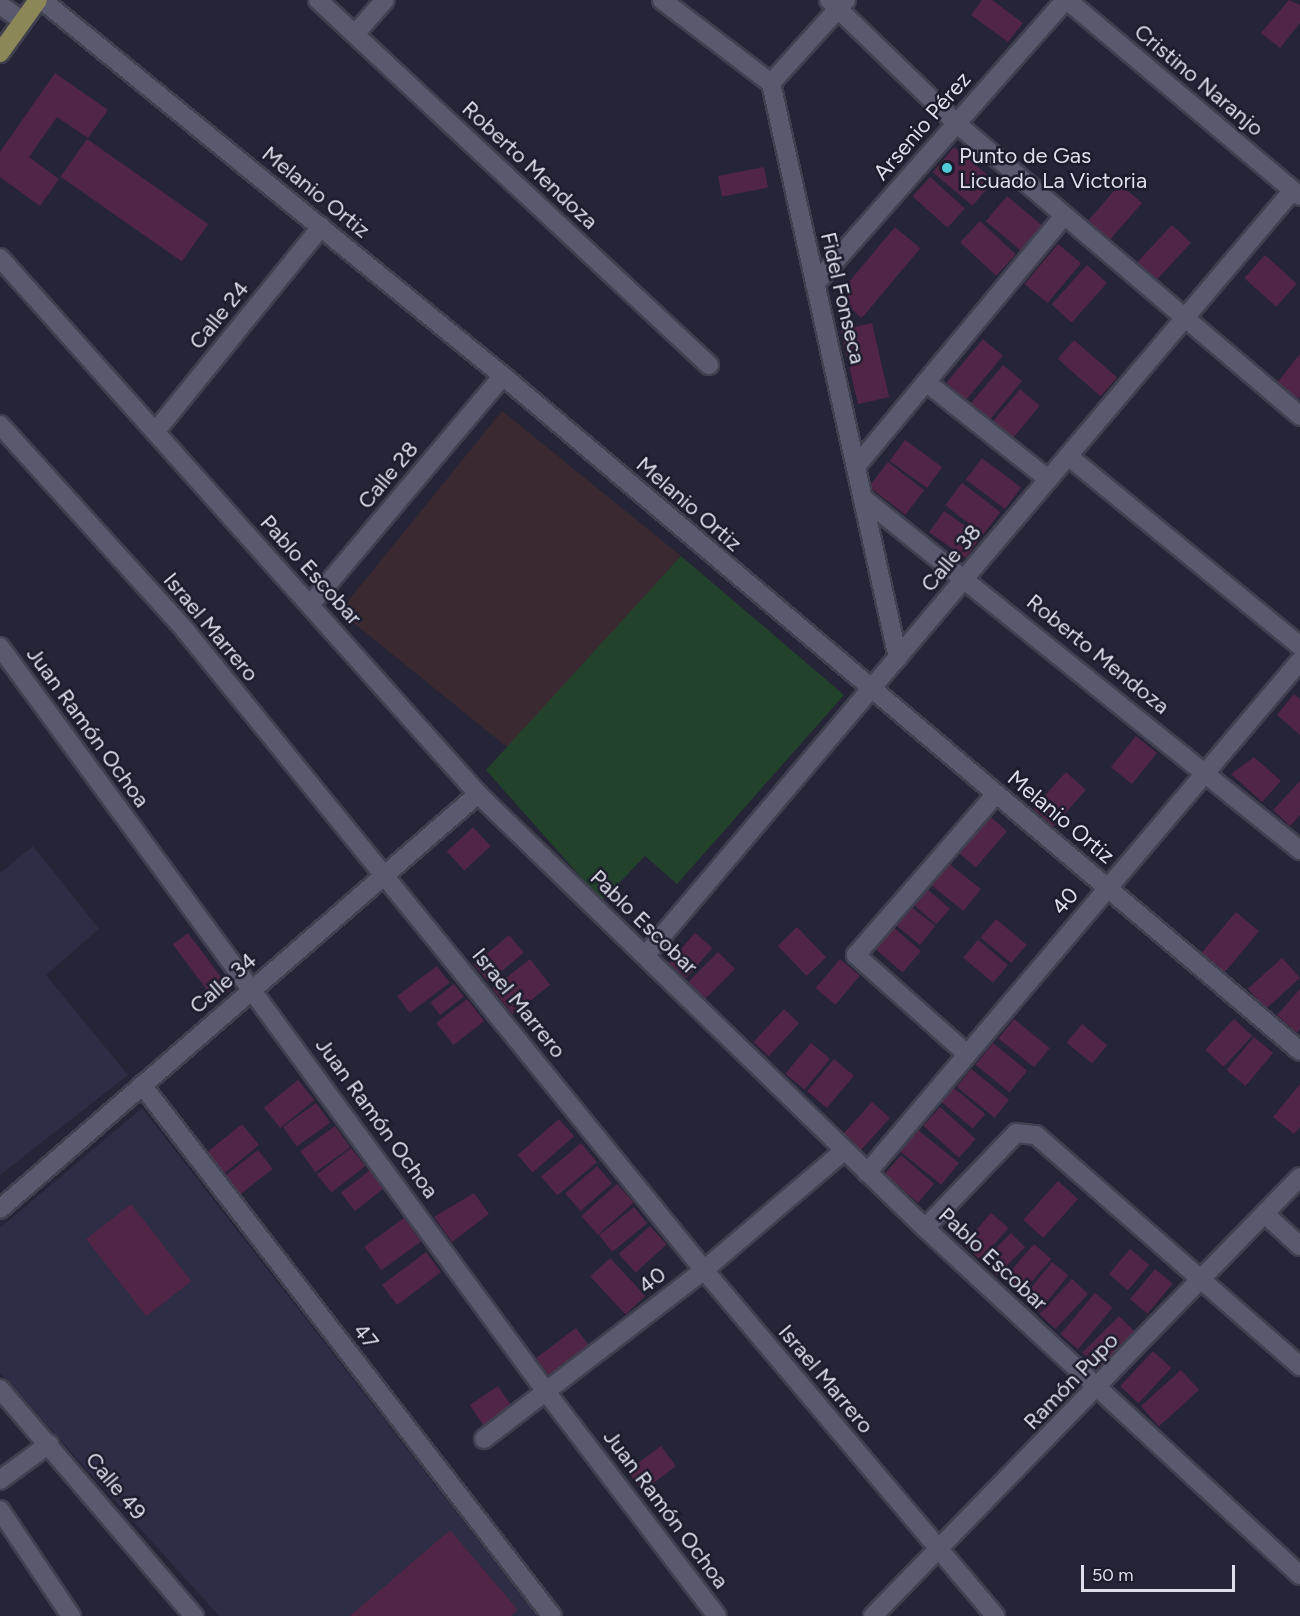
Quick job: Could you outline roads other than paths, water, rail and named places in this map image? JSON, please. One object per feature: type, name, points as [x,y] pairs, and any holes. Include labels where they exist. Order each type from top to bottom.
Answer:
[{"type":"main road","points":[[0,53],[40,0]]},
{"type":"street","name":"Melanio Ortiz","points":[[40,0],[503,376],[870,692],[996,794],[1300,1051]]},
{"type":"street","name":"Roberto Mendoza","points":[[318,0],[709,365]]},
{"type":"street","points":[[355,34],[385,0]]},
{"type":"street","points":[[662,0],[771,83],[838,3],[956,123],[1300,417]]},
{"type":"street","name":"Arsenio Pérez","points":[[814,284],[1066,0]]},
{"type":"street","name":"Cristino Naranjo","points":[[1066,0],[1297,193]]},
{"type":"street","points":[[0,5],[23,21]]},
{"type":"street","name":"Fidel Fonseca","points":[[771,83],[814,284],[858,464],[898,658]]},
{"type":"street","name":"Calle 38","points":[[645,956],[1048,479],[1297,193]]},
{"type":"street","points":[[858,464],[1064,216]]},
{"type":"street","name":"Calle 24","points":[[155,432],[321,227]]},
{"type":"street","name":"Pablo Escobar","points":[[0,258],[478,794],[867,1173],[1300,1575]]},
{"type":"street","name":"Calle 28","points":[[310,605],[503,376]]},
{"type":"street","points":[[926,382],[1048,479]]},
{"type":"street","name":"Israel Marrero","points":[[0,425],[185,630],[704,1270],[995,1616]]},
{"type":"street","points":[[1068,456],[1300,646]]},
{"type":"street","name":"Roberto Mendoza","points":[[864,499],[1206,772],[1300,850]]},
{"type":"street","name":"Juan Ramón Ochoa","points":[[0,647],[254,988],[547,1393],[717,1616]]},
{"type":"street","name":"40","points":[[867,1173],[1300,661]]},
{"type":"street","name":"Calle 34","points":[[0,1209],[478,794]]},
{"type":"street","points":[[967,1054],[856,954],[996,794]]},
{"type":"street","name":"47","points":[[142,1086],[552,1616]]},
{"type":"street","points":[[925,1228],[1016,1133],[1036,1135],[1300,1366]]},
{"type":"street","name":"40","points":[[484,1439],[547,1393],[704,1270],[844,1151]]},
{"type":"street","name":"Ramón Pupo","points":[[873,1616],[1203,1281],[1300,1177]]},
{"type":"street","points":[[1266,1215],[1300,1246]]},
{"type":"street","name":"Calle 49","points":[[0,1389],[194,1616]]},
{"type":"street","points":[[0,1480],[49,1444]]},
{"type":"street","points":[[0,1510],[71,1616]]},
{"type":"place","name":"Punto de Gas Licuado La Victoria","points":[[947,168]]}]
